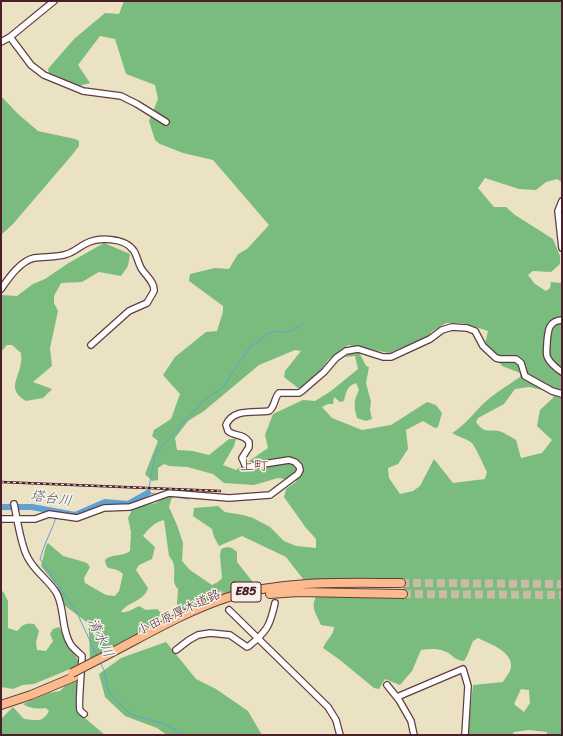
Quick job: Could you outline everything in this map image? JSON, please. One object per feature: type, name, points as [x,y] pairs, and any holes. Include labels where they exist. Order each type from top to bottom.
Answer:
[{"type":"highway","name":"小田原厚木道路","points":[[106,659],[192,612],[218,601],[251,591],[288,586],[323,584],[401,583]]},
{"type":"highway","name":"小田原厚木道路","points":[[1,705],[31,695],[194,616],[227,603],[252,596],[298,592],[403,594]]},
{"type":"highway","name":"小田原厚木道路","points":[[1,700],[73,675]]},
{"type":"street","points":[[1,42],[10,37],[54,1]]},
{"type":"street","points":[[10,37],[31,65],[39,72],[78,90],[114,94],[127,99],[166,122]]},
{"type":"street","points":[[562,201],[558,211],[562,248]]},
{"type":"street","points":[[1,289],[9,278],[30,259],[65,255],[75,251],[85,244],[99,240],[123,243],[134,252],[142,270],[153,284],[154,291],[147,303],[129,311],[91,345]]},
{"type":"street","points":[[562,320],[556,320],[550,326],[548,331],[546,352],[550,360],[562,372]]},
{"type":"street","points":[[1,519],[35,519],[49,514],[77,518],[100,509],[130,507],[169,493],[229,498],[272,494],[298,474],[300,470],[299,466],[295,462],[287,459],[251,466],[245,465],[242,458],[248,448],[249,442],[242,435],[229,433],[226,428],[226,423],[232,416],[242,412],[270,411],[279,393],[299,393],[324,372],[336,358],[349,350],[361,350],[383,357],[391,357],[430,339],[442,330],[452,327],[467,328],[476,333],[483,346],[495,357],[500,359],[516,358],[521,363],[525,376],[562,394]]},
{"type":"street","points":[[15,506],[17,519],[28,558],[58,596],[69,640],[71,645],[82,656],[82,680],[79,699],[80,710],[84,714]]},
{"type":"street","points":[[176,650],[189,640],[210,633],[230,635],[247,647],[266,630],[270,624],[275,603]]},
{"type":"street","points":[[229,610],[328,707],[336,720],[340,735]]},
{"type":"street","points":[[397,697],[463,669],[468,686],[465,735]]},
{"type":"street","points":[[387,686],[397,697],[411,721],[414,735]]},
{"type":"green space","points":[[124,1],[562,1],[562,182],[557,179],[546,182],[536,190],[519,189],[485,178],[478,188],[494,207],[506,207],[515,215],[553,239],[560,256],[560,264],[551,272],[533,271],[528,275],[535,284],[546,291],[550,288],[551,282],[562,283],[562,735],[547,735],[547,732],[529,730],[514,732],[512,735],[468,735],[473,685],[503,682],[510,671],[511,665],[510,659],[506,654],[495,646],[478,638],[473,641],[464,661],[441,650],[421,650],[412,671],[400,685],[385,679],[379,689],[374,688],[323,648],[333,633],[334,627],[321,625],[314,610],[315,598],[318,594],[404,597],[402,581],[303,579],[286,557],[242,536],[219,546],[212,529],[193,516],[194,508],[218,506],[225,512],[253,518],[270,527],[284,541],[296,546],[316,548],[316,539],[306,528],[284,497],[286,489],[297,481],[278,478],[254,485],[224,483],[213,474],[187,467],[169,466],[164,464],[158,468],[158,480],[152,481],[145,474],[158,441],[152,436],[154,430],[171,419],[180,394],[163,375],[175,357],[206,332],[217,331],[223,312],[223,306],[189,281],[190,274],[215,268],[229,269],[238,254],[247,249],[269,225],[213,160],[183,153],[160,144],[155,140],[149,121],[158,99],[155,85],[126,74],[115,39],[100,36],[78,65],[90,83],[79,86],[49,73],[48,69],[74,39],[105,13],[119,14]],"holes":[[[446,323],[463,323],[488,331],[485,344],[502,366],[520,373],[520,377],[491,397],[464,424],[452,433],[472,443],[487,472],[485,479],[453,483],[434,459],[420,486],[413,491],[400,494],[389,478],[388,468],[398,464],[408,449],[406,430],[423,421],[435,428],[438,427],[442,413],[436,405],[427,402],[391,425],[362,430],[332,418],[322,407],[328,404],[333,404],[334,397],[340,402],[344,401],[346,392],[353,384],[356,383],[359,390],[355,404],[357,418],[366,421],[372,419],[370,410],[371,402],[366,383],[369,367],[366,366],[359,352],[350,352],[345,357],[355,356],[358,369],[331,391],[315,401],[303,400],[273,414],[265,435],[268,448],[236,470],[223,465],[234,446],[236,439],[229,439],[209,455],[193,451],[177,450],[175,438],[188,421],[204,411],[259,365],[295,350],[301,351],[285,371],[284,377],[301,389],[320,371],[329,359],[348,345],[389,353],[429,336],[431,332]],[[529,387],[543,390],[554,397],[540,410],[537,426],[552,440],[542,453],[521,458],[516,440],[499,431],[484,430],[476,422],[478,418],[504,404],[515,389]],[[521,689],[529,690],[530,703],[524,712],[514,704]]]},
{"type":"green space","points":[[1,96],[17,113],[38,131],[75,139],[79,141],[79,146],[13,224],[1,235]]},
{"type":"green space","points":[[104,243],[130,254],[128,266],[121,276],[99,272],[82,282],[61,283],[54,296],[54,303],[58,311],[50,348],[52,366],[33,382],[52,389],[43,398],[26,401],[20,397],[15,388],[15,383],[20,368],[21,353],[12,345],[7,345],[1,352],[1,295],[17,296],[33,284],[45,279],[67,264]]},
{"type":"green space","points":[[174,495],[169,507],[183,543],[182,561],[190,570],[212,585],[218,582],[222,578],[220,556],[221,549],[227,547],[232,548],[237,552],[237,562],[256,586],[232,591],[181,612],[178,611],[178,589],[174,582],[174,565],[169,556],[164,520],[158,522],[143,536],[155,547],[152,559],[139,565],[136,570],[148,588],[146,593],[140,599],[124,608],[121,612],[128,611],[139,606],[146,610],[157,609],[161,613],[155,624],[90,659],[88,623],[64,605],[57,586],[41,566],[46,546],[48,543],[63,556],[87,563],[90,567],[84,578],[85,583],[106,595],[115,596],[119,591],[123,574],[118,570],[109,568],[105,560],[111,556],[124,554],[130,551],[131,532],[128,518],[133,508],[156,503],[163,498]]},
{"type":"green space","points":[[3,591],[8,601],[8,628],[17,631],[24,624],[34,624],[39,631],[36,642],[37,650],[46,651],[53,641],[50,634],[53,629],[59,627],[79,662],[75,667],[34,684],[23,685],[13,689],[1,687],[1,593]]},
{"type":"green space","points":[[166,642],[196,679],[216,689],[248,711],[262,735],[167,735],[157,728],[125,716],[105,697],[99,674],[121,658]]},
{"type":"green space","points":[[78,681],[77,707],[79,713],[105,735],[1,735],[1,719],[13,707],[24,719],[42,719],[49,711],[46,708],[34,708],[23,704],[49,693],[60,691],[65,686]]},
{"type":"waterway","points":[[156,494],[148,493],[155,455],[186,419],[205,400],[223,387],[251,346],[260,341],[266,334],[276,331],[292,331],[303,323]]},
{"type":"waterway","name":"塔台川","points":[[1,507],[32,507],[75,515],[105,502],[128,504],[148,493]]},
{"type":"waterway","name":"塔台川","points":[[168,496],[189,499]]},
{"type":"waterway","name":"清水川","points":[[56,518],[43,548],[40,559],[77,613],[97,656]]},
{"type":"waterway","name":"清水川","points":[[100,662],[104,670],[109,692],[130,714],[164,724],[184,735]]},
{"type":"tunnel","points":[[401,583],[562,584]]},
{"type":"tunnel","points":[[219,591],[229,610]]},
{"type":"tunnel","points":[[403,594],[562,595]]},
{"type":"railway","points":[[1,482],[220,491]]},
{"type":"district","name":"上町","points":[[254,466]]}]
